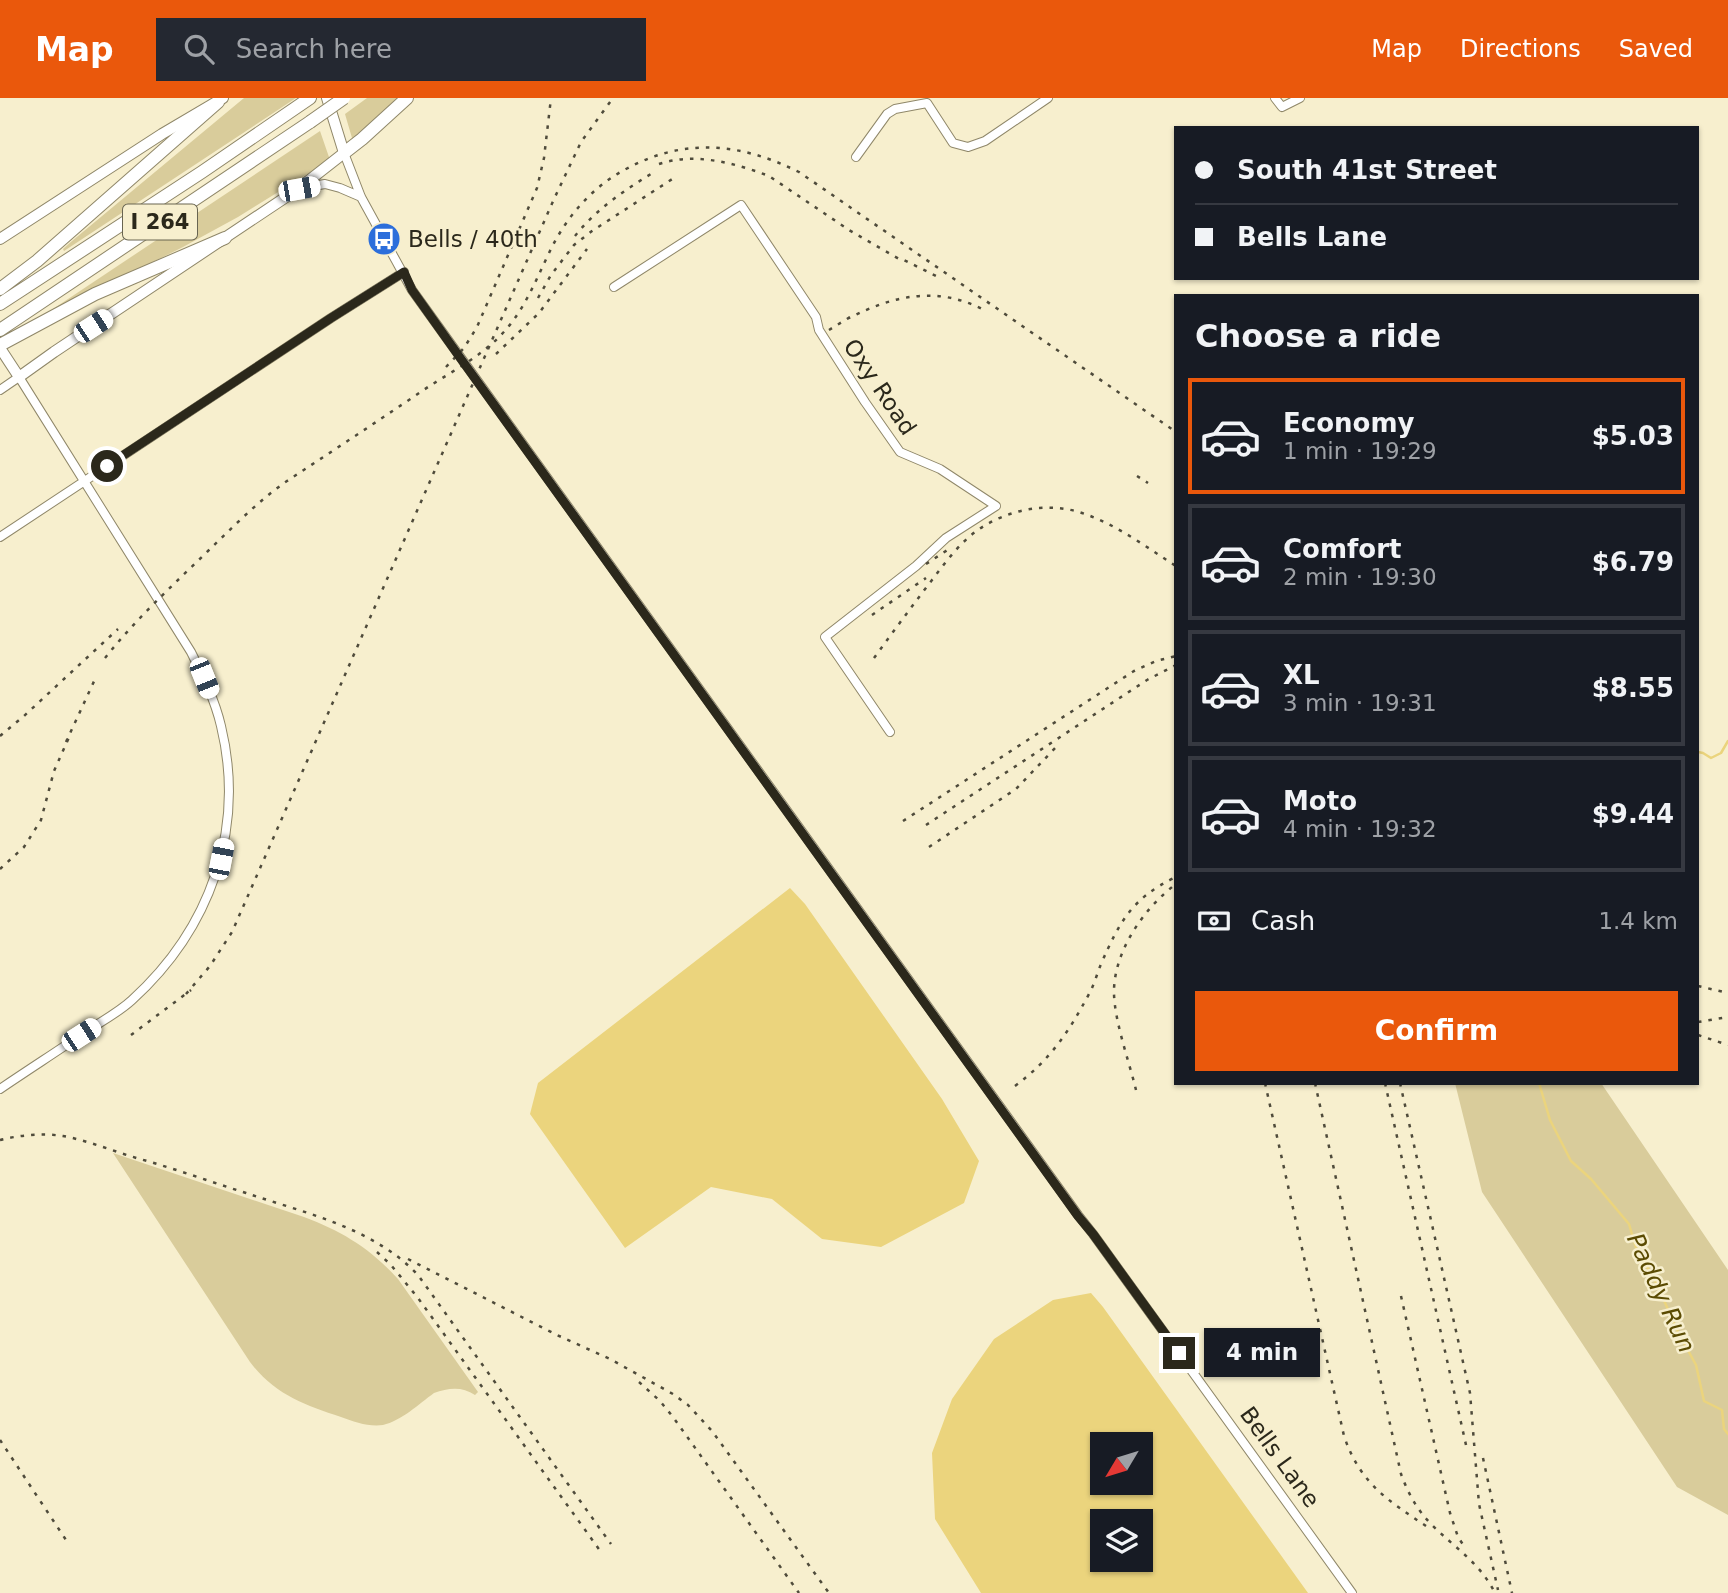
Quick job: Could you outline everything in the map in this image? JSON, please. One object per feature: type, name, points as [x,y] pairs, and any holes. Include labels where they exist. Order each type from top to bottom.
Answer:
[{"type":"highway","name":"I 264","points":[[5,327],[344,98]]},
{"type":"highway","points":[[344,153],[407,98]]},
{"type":"highway","points":[[0,289],[37,261],[220,100]]},
{"type":"highway","name":"I 264","points":[[0,304],[306,101]]},
{"type":"highway","points":[[0,346],[95,294],[225,238]]},
{"type":"main road","name":"Bells Lane","points":[[327,98],[344,153]]},
{"type":"main road","points":[[0,239],[162,134],[220,100]]},
{"type":"main road","points":[[0,346],[19,377],[299,189],[344,153]]},
{"type":"street","points":[[856,157],[887,114],[895,108],[927,103],[953,143],[968,147],[985,141],[1048,98]]},
{"type":"street","points":[[1275,98],[1282,107],[1300,98]]},
{"type":"street","name":"Bells Lane","points":[[344,153],[361,197],[412,290],[1352,1593]]},
{"type":"street","points":[[299,189],[326,184],[361,197]]},
{"type":"street","name":"Oxy Road","points":[[614,287],[741,205],[793,279],[817,317],[820,331],[900,452],[940,469],[996,506],[946,538],[916,566],[825,637],[890,732]]},
{"type":"street","points":[[0,537],[404,272]]},
{"type":"street","points":[[0,390],[19,377],[191,652],[204,678],[221,725],[226,753],[229,804],[221,859],[201,911],[187,936],[160,973],[120,1010],[0,1089]]},
{"type":"shaded area","points":[[244,98],[296,98],[64,251],[72,241]]},
{"type":"shaded area","points":[[367,98],[401,98],[352,138],[345,114]]},
{"type":"shaded area","points":[[320,131],[330,160],[238,217],[35,321]]},
{"type":"shaded area","points":[[790,888],[805,904],[942,1099],[979,1161],[964,1203],[881,1247],[822,1239],[772,1199],[711,1187],[625,1248],[530,1114],[538,1083]]},
{"type":"shaded area","points":[[1455,1085],[1602,1085],[1728,1270],[1728,1515],[1677,1487],[1482,1192]]},
{"type":"shaded area","points":[[113,1153],[304,1217],[355,1242],[398,1279],[478,1392],[475,1395],[455,1389],[434,1393],[396,1420],[378,1425],[362,1424],[327,1413],[280,1390],[250,1362]]},
{"type":"shaded area","points":[[1091,1293],[1308,1593],[981,1593],[935,1519],[932,1453],[952,1399],[994,1339],[1053,1300]]},
{"type":"waterway","name":"Paddy Run","points":[[1699,752],[1711,758],[1721,753],[1728,741]]},
{"type":"waterway","name":"Paddy Run","points":[[1540,1085],[1550,1120],[1571,1161],[1591,1179],[1629,1224],[1637,1251],[1654,1278],[1696,1365],[1704,1401],[1722,1410],[1724,1429],[1728,1434]]},
{"type":"railway","points":[[446,367],[464,348],[477,327],[537,188],[544,158],[551,98]]},
{"type":"railway","points":[[186,994],[210,966],[232,932],[554,199],[581,142],[613,98]]},
{"type":"railway","points":[[105,658],[155,603],[266,497],[493,343],[523,306],[563,227],[581,204],[614,176],[648,159],[670,152],[691,148],[734,150],[777,162],[799,172],[1174,431]]},
{"type":"railway","points":[[659,164],[700,159],[742,167],[769,176],[849,230],[899,259],[938,277]]},
{"type":"railway","points":[[575,236],[602,209],[654,172]]},
{"type":"railway","points":[[538,298],[551,275],[574,245],[677,176]]},
{"type":"railway","points":[[496,354],[539,313],[587,249]]},
{"type":"railway","points":[[847,319],[882,304],[916,296],[951,298],[986,311]]},
{"type":"railway","points":[[829,330],[855,314]]},
{"type":"railway","points":[[1137,476],[1148,483]]},
{"type":"railway","points":[[874,658],[957,548],[987,524],[1013,513],[1040,508],[1068,509],[1082,513],[1119,530],[1174,565]]},
{"type":"railway","points":[[926,564],[952,547]]},
{"type":"railway","points":[[872,615],[926,578]]},
{"type":"railway","points":[[0,736],[118,629]]},
{"type":"railway","points":[[903,821],[1134,671],[1174,656]]},
{"type":"railway","points":[[926,825],[1147,680],[1174,666]]},
{"type":"railway","points":[[66,742],[96,677]]},
{"type":"railway","points":[[0,869],[24,847],[41,820],[54,771],[70,735]]},
{"type":"railway","points":[[929,847],[1016,789],[1059,744]]},
{"type":"railway","points":[[1015,1086],[1049,1055],[1074,1021],[1121,923],[1129,912],[1148,893],[1174,878]]},
{"type":"railway","points":[[1136,1090],[1117,1017],[1115,978],[1119,962],[1133,932],[1153,905],[1174,886]]},
{"type":"railway","points":[[1699,986],[1728,993]]},
{"type":"railway","points":[[131,1035],[191,990]]},
{"type":"railway","points":[[1699,1022],[1728,1017]]},
{"type":"railway","points":[[1699,1035],[1728,1045]]},
{"type":"railway","points":[[1265,1085],[1344,1436],[1358,1466],[1376,1489],[1426,1526]]},
{"type":"railway","points":[[1315,1085],[1401,1474],[1422,1513],[1475,1564],[1495,1593]]},
{"type":"railway","points":[[1385,1085],[1466,1445]]},
{"type":"railway","points":[[1400,1085],[1470,1393],[1479,1504],[1498,1590]]},
{"type":"railway","points":[[0,1140],[48,1135],[83,1141],[315,1215],[381,1245],[418,1275],[611,1544]]},
{"type":"railway","points":[[377,1252],[418,1298],[601,1552]]},
{"type":"railway","points":[[408,1259],[610,1359],[688,1405],[712,1431],[829,1593]]},
{"type":"railway","points":[[1401,1296],[1450,1513],[1458,1537],[1466,1549]]},
{"type":"railway","points":[[639,1382],[673,1417],[799,1593]]},
{"type":"railway","points":[[0,1440],[68,1543]]},
{"type":"railway","points":[[1483,1458],[1512,1593]]},
{"type":"place","name":"Bells / 40th","points":[[384,239]]},
{"type":"route","points":[[107,466],[404,272],[412,290],[461,359],[1179,1353]]}]
